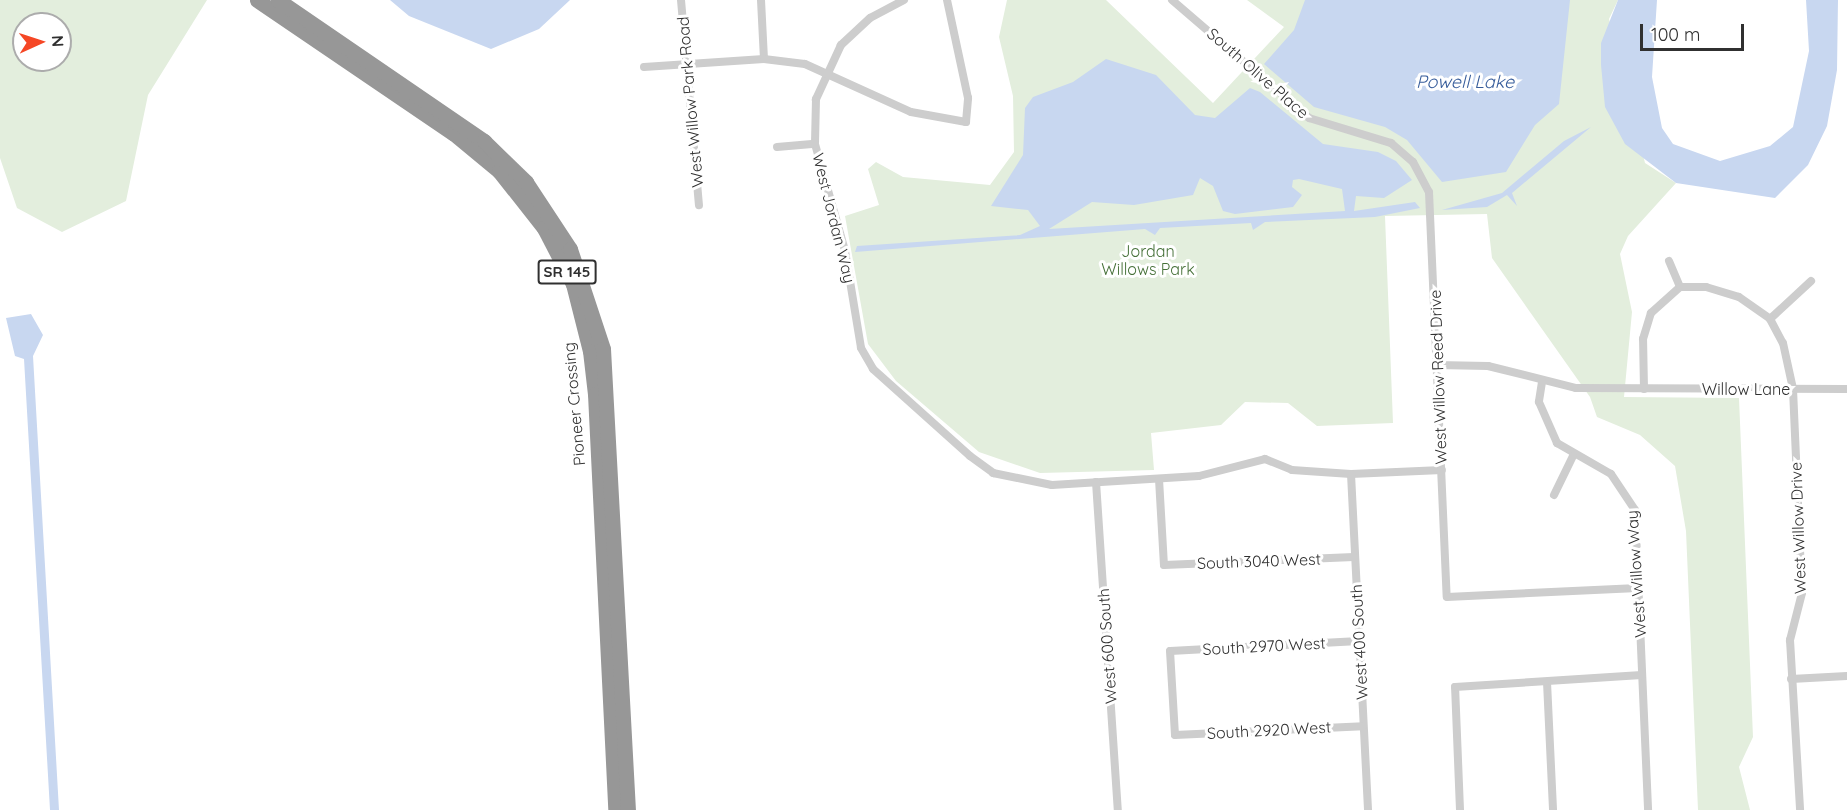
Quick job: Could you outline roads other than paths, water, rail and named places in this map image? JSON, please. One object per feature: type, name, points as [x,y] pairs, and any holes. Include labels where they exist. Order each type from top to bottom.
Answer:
[{"type":"highway","name":"Pioneer Crossing","points":[[257,0],[475,150],[516,190],[560,255],[583,319],[595,394],[615,810]]},
{"type":"highway","name":"Pioneer Crossing","points":[[278,0],[484,141],[540,200],[575,260],[603,349],[628,810]]},
{"type":"street","name":"West Willow Park Road","points":[[681,0],[684,64],[699,204]]},
{"type":"street","points":[[761,0],[764,59]]},
{"type":"street","name":"West Jordan Way","points":[[904,0],[870,18],[841,45],[825,73],[816,99],[815,144],[845,250],[861,348],[873,369],[993,472],[1052,485],[1096,482]]},
{"type":"street","points":[[644,67],[764,59],[825,73],[911,112],[966,122],[968,98],[947,0]]},
{"type":"street","name":"South Olive Place","points":[[1172,0],[1309,118],[1390,143],[1413,162]]},
{"type":"street","points":[[777,147],[815,144]]},
{"type":"street","name":"West Willow Reed Drive","points":[[1413,162],[1429,192],[1447,597],[1638,588]]},
{"type":"street","points":[[1669,261],[1680,287]]},
{"type":"street","points":[[1644,389],[1643,339],[1661,300],[1680,287],[1706,287],[1740,297],[1770,319],[1811,281]]},
{"type":"street","name":"West Willow Drive","points":[[1770,319],[1784,343],[1793,389],[1802,593],[1790,640],[1800,810]]},
{"type":"street","name":"Willow Lane","points":[[1437,365],[1488,366],[1542,382],[1644,389],[1847,389]]},
{"type":"street","name":"West Willow Way","points":[[1542,382],[1539,402],[1546,428],[1573,456],[1611,474],[1627,492],[1635,510],[1648,810]]},
{"type":"street","points":[[1554,495],[1573,456]]},
{"type":"street","points":[[1096,482],[1200,476],[1265,459],[1292,470],[1351,474],[1442,470]]},
{"type":"street","name":"West 400 South","points":[[1351,474],[1368,810]]},
{"type":"street","name":"South 3040 West","points":[[1159,479],[1164,565],[1354,557]]},
{"type":"street","name":"West 600 South","points":[[1096,482],[1118,810]]},
{"type":"street","name":"South 2970 West","points":[[1175,735],[1170,651],[1359,641]]},
{"type":"street","points":[[1460,810],[1455,687],[1642,675]]},
{"type":"street","points":[[1791,679],[1847,676]]},
{"type":"street","points":[[1547,681],[1553,810]]},
{"type":"street","name":"South 2920 West","points":[[1175,735],[1363,726]]},
{"type":"water","points":[[390,0],[570,0],[539,29],[491,49],[409,16]]},
{"type":"water","name":"Powell Lake","points":[[1305,0],[1570,0],[1559,104],[1535,125],[1506,172],[1442,182],[1407,140],[1385,127],[1314,107],[1264,64],[1294,30]]},
{"type":"water","points":[[1618,0],[1657,0],[1652,77],[1662,128],[1673,144],[1720,161],[1770,146],[1793,127],[1809,51],[1806,0],[1838,0],[1837,70],[1827,126],[1808,165],[1775,198],[1676,183],[1625,144],[1605,107],[1601,65],[1601,43]]},
{"type":"water","points":[[1106,59],[1156,75],[1195,115],[1215,118],[1250,88],[1260,92],[1323,144],[1378,152],[1396,161],[1412,180],[1384,198],[1356,196],[1354,211],[1415,202],[1420,208],[1375,217],[1265,222],[1253,230],[1251,223],[1160,228],[1155,235],[1145,229],[855,252],[857,246],[1020,235],[1040,226],[1028,210],[991,206],[1023,155],[1025,108],[1033,97],[1073,82]],"holes":[[[1200,178],[1213,186],[1223,211],[1235,214],[1293,207],[1302,195],[1292,187],[1293,180],[1299,179],[1342,189],[1345,211],[1049,229],[1092,202],[1134,205],[1193,195]]]},
{"type":"water","points":[[1591,127],[1512,193],[1517,206],[1507,195],[1487,207],[1442,210],[1502,193],[1564,141]]},
{"type":"water","points":[[31,314],[43,335],[33,356],[59,810],[50,810],[24,359],[15,356],[6,318]]},
{"type":"park label","name":"Jordan Willows Park","points":[[1148,260]]}]
